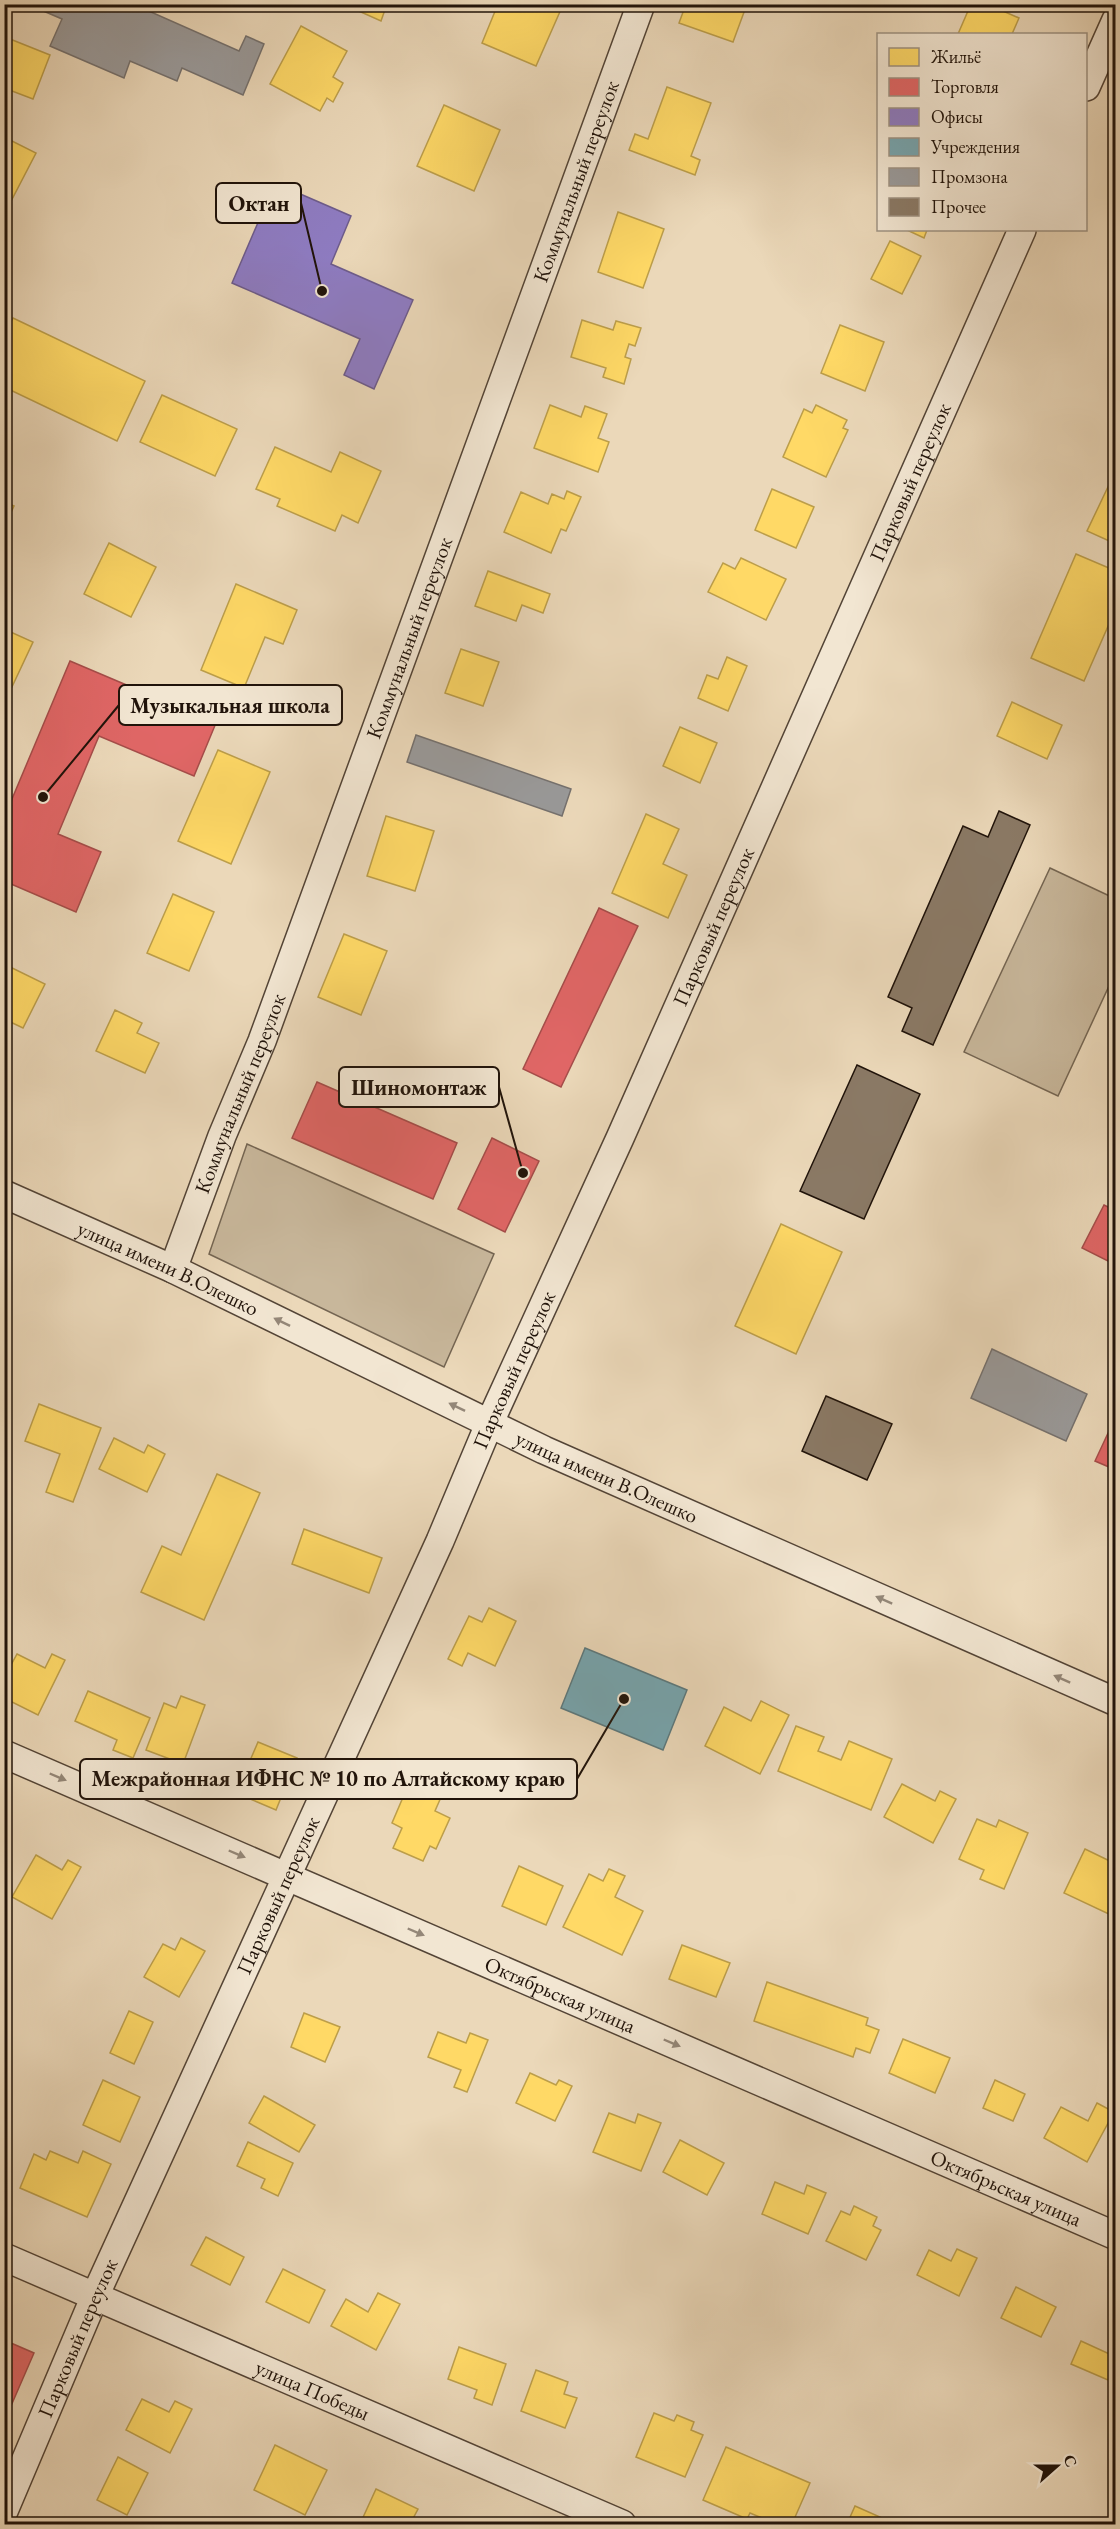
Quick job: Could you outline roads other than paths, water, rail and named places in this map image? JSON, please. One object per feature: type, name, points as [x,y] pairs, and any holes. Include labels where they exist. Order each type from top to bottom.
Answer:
[{"type":"street","name":"Коммунальный переулок","points":[[173,1269],[222,1136],[265,1035],[641,4]]},
{"type":"street","points":[[1087,85],[1114,25]]},
{"type":"street","name":"Парковый переулок","points":[[4,2511],[95,2296],[440,1541],[490,1422],[620,1138],[1022,231]]},
{"type":"street","name":"улица имени В.Олешко","points":[[4,1194],[173,1269],[544,1450],[1116,1702]]},
{"type":"street","name":"Октябрьская улица","points":[[4,1754],[1116,2236]]},
{"type":"street","name":"улица Победы","points":[[4,2257],[622,2524]]},
{"type":"place","name":"Октан","points":[[322,291]]},
{"type":"place","name":"Музыкальная школа","points":[[43,797]]},
{"type":"place","name":"Шиномонтаж","points":[[523,1173]]},
{"type":"place","name":"Межрайонная ИФНС № 10 по Алтайскому краю","points":[[624,1699]]}]
